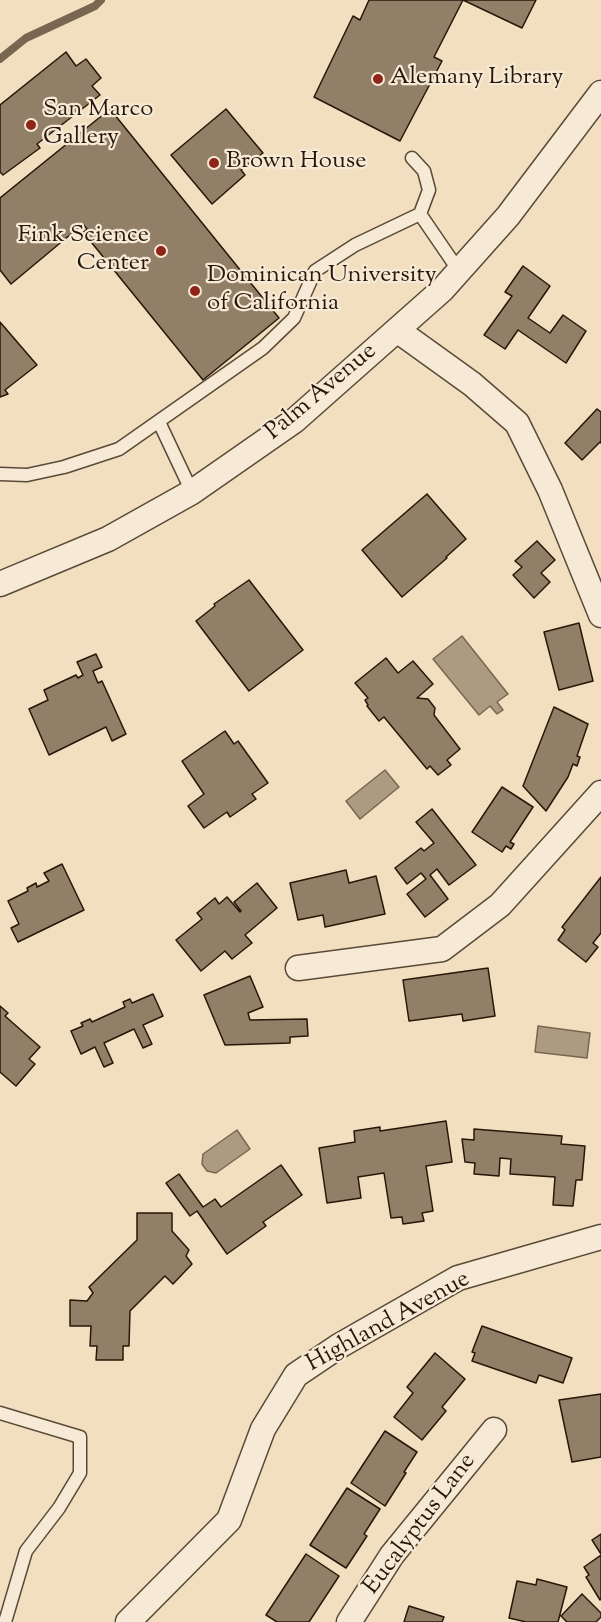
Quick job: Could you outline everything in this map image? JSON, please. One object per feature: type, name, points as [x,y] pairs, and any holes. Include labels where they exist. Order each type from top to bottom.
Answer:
[{"type":"street","name":"Palm Avenue","points":[[0,584],[108,539],[192,492],[294,421],[442,290],[508,216],[601,93]]},
{"type":"street","points":[[397,330],[472,384],[517,423],[550,490],[601,615]]},
{"type":"street","points":[[298,968],[442,949],[500,905],[601,793]]},
{"type":"street","name":"Highland Avenue","points":[[128,1622],[229,1520],[263,1430],[296,1375],[339,1346],[458,1278],[601,1237]]},
{"type":"street","name":"Eucalyptus Lane","points":[[349,1622],[393,1555],[494,1430]]},
{"type":"lane","points":[[0,474],[27,476],[119,449],[263,348],[294,318],[315,271],[355,245],[420,214],[429,189],[424,171],[412,158]]},
{"type":"lane","points":[[420,214],[459,271]]},
{"type":"lane","points":[[159,422],[192,492]]},
{"type":"lane","points":[[0,1413],[80,1437],[80,1473],[59,1508],[26,1551],[5,1622]]},
{"type":"shaded area","points":[[462,636],[508,694],[497,702],[503,710],[497,714],[490,706],[479,715],[433,659]]},
{"type":"shaded area","points":[[385,770],[399,787],[360,819],[346,801]]},
{"type":"shaded area","points":[[538,1026],[590,1033],[587,1058],[535,1052]]},
{"type":"shaded area","points":[[237,1130],[250,1149],[216,1173],[207,1171],[202,1164],[203,1154]]},
{"type":"building","name":"Alemany Library","points":[[369,0],[463,0],[434,57],[442,61],[400,141],[314,97],[353,16],[360,20]]},
{"type":"building","points":[[463,0],[536,0],[522,28]]},
{"type":"building","name":"San Marco Gallery","points":[[66,52],[76,66],[86,59],[101,78],[92,86],[100,95],[37,144],[40,148],[3,175],[0,172],[0,105]]},
{"type":"building","name":"Fink Science Center","points":[[110,109],[279,318],[203,380],[83,232],[87,229],[83,224],[11,284],[0,270],[0,198]]},
{"type":"building","name":"Brown House","points":[[226,109],[263,153],[241,170],[245,175],[212,204],[171,155]]},
{"type":"building","points":[[523,266],[550,286],[528,318],[550,333],[563,315],[586,331],[566,363],[518,330],[505,349],[484,335],[512,296],[505,292]]},
{"type":"building","points":[[0,322],[37,365],[5,390],[8,394],[0,397]]},
{"type":"building","points":[[597,409],[601,412],[601,443],[582,460],[565,443]]},
{"type":"building","points":[[427,494],[466,539],[402,597],[362,550]]},
{"type":"building","points":[[537,541],[555,560],[541,573],[550,582],[534,598],[513,575],[522,567],[515,561]]},
{"type":"building","points":[[249,580],[303,650],[249,691],[196,621],[215,606],[214,604]]},
{"type":"building","points":[[579,623],[593,681],[559,690],[544,632]]},
{"type":"building","points":[[96,654],[102,667],[93,671],[98,683],[102,681],[126,734],[112,741],[106,727],[49,755],[29,709],[48,700],[44,690],[76,675],[78,678],[83,675],[77,662]]},
{"type":"building","points":[[386,658],[398,673],[413,661],[433,684],[417,698],[428,699],[435,708],[434,715],[460,749],[447,760],[451,765],[438,775],[430,766],[427,769],[384,717],[379,721],[367,706],[365,700],[368,698],[355,683]]},
{"type":"building","points":[[554,707],[588,724],[577,756],[580,757],[577,766],[573,764],[568,777],[546,811],[523,786]]},
{"type":"building","points":[[225,731],[234,744],[238,741],[268,783],[252,794],[256,799],[230,817],[227,812],[204,828],[188,806],[204,794],[182,761]]},
{"type":"building","points":[[502,787],[533,807],[510,842],[514,844],[511,849],[506,846],[502,852],[472,832]]},
{"type":"building","points":[[432,809],[476,865],[449,885],[437,869],[430,875],[448,899],[425,917],[407,894],[426,879],[421,873],[407,884],[395,868],[421,848],[424,851],[434,843],[416,822]]},
{"type":"building","points":[[62,864],[84,910],[18,942],[11,928],[19,924],[8,901],[28,891],[27,888],[36,883],[37,887],[49,881],[44,873]]},
{"type":"building","points":[[346,870],[349,883],[376,876],[385,914],[325,927],[323,915],[298,920],[290,883]]},
{"type":"building","points":[[601,877],[601,933],[593,943],[598,947],[586,962],[558,940],[565,930],[562,927]]},
{"type":"building","points":[[257,883],[277,908],[245,935],[252,943],[232,959],[225,951],[201,971],[176,940],[202,919],[197,913],[215,898],[219,904],[227,897],[240,912],[234,902]]},
{"type":"building","points":[[488,968],[495,1016],[463,1021],[462,1014],[409,1021],[403,980]]},
{"type":"building","points":[[250,976],[263,1007],[248,1013],[250,1020],[307,1019],[308,1036],[290,1037],[290,1043],[225,1045],[204,995]]},
{"type":"building","points":[[153,994],[163,1016],[143,1025],[152,1044],[143,1048],[134,1029],[104,1043],[113,1063],[104,1067],[95,1047],[81,1054],[71,1031],[83,1026],[81,1023],[90,1019],[92,1022],[125,1007],[123,1002],[130,999],[132,1003]]},
{"type":"building","points":[[0,1006],[8,1013],[5,1016],[40,1047],[29,1059],[35,1064],[16,1086],[0,1072]]},
{"type":"building","points":[[446,1121],[452,1162],[426,1166],[433,1211],[422,1213],[424,1221],[403,1224],[402,1217],[391,1218],[384,1173],[358,1177],[361,1198],[327,1203],[319,1148],[355,1142],[354,1131],[380,1127],[380,1131]]},
{"type":"building","points":[[474,1129],[562,1136],[561,1144],[585,1146],[582,1180],[576,1180],[573,1206],[553,1205],[555,1177],[510,1174],[511,1159],[500,1158],[499,1176],[474,1174],[475,1163],[465,1162],[462,1139],[474,1140]]},
{"type":"building","points":[[281,1165],[302,1195],[263,1222],[266,1226],[227,1254],[197,1211],[190,1216],[166,1183],[179,1174],[203,1207],[215,1199],[221,1207]]},
{"type":"building","points":[[137,1213],[172,1213],[172,1231],[189,1250],[186,1256],[192,1264],[173,1284],[165,1276],[130,1311],[129,1346],[123,1346],[123,1360],[96,1360],[97,1346],[90,1346],[91,1326],[70,1326],[70,1300],[87,1301],[93,1293],[89,1287],[137,1240]]},
{"type":"building","points":[[482,1326],[572,1358],[563,1383],[539,1375],[536,1383],[472,1361],[475,1353],[472,1352]]},
{"type":"building","points":[[435,1353],[465,1379],[442,1407],[446,1411],[422,1440],[394,1417],[413,1393],[407,1387]]},
{"type":"building","points":[[601,1394],[601,1457],[572,1462],[559,1400]]},
{"type":"building","points":[[385,1431],[417,1452],[385,1506],[351,1483]]},
{"type":"building","points":[[347,1488],[380,1509],[364,1534],[367,1536],[346,1568],[310,1545]]},
{"type":"building","points":[[601,1534],[601,1554],[592,1540]]},
{"type":"building","points":[[306,1554],[339,1576],[309,1622],[277,1622],[266,1615]]},
{"type":"building","points":[[601,1555],[600,1600],[586,1577],[589,1575],[584,1567]]},
{"type":"building","points":[[537,1579],[567,1587],[558,1622],[526,1622],[509,1618],[517,1581],[536,1585]]},
{"type":"building","points":[[582,1594],[601,1613],[601,1617],[596,1622],[567,1622],[561,1616]]},
{"type":"building","points":[[409,1606],[444,1617],[442,1622],[404,1622]]},
{"type":"waterway","points":[[0,59],[26,38],[95,6],[101,0]]},
{"type":"place","name":"Alemany Library","points":[[378,79]]},
{"type":"place","name":"San Marco Gallery","points":[[31,125]]},
{"type":"place","name":"Brown House","points":[[214,163]]},
{"type":"place","name":"Fink Science Center","points":[[161,251]]},
{"type":"place","name":"Dominican University of California","points":[[195,291]]}]
